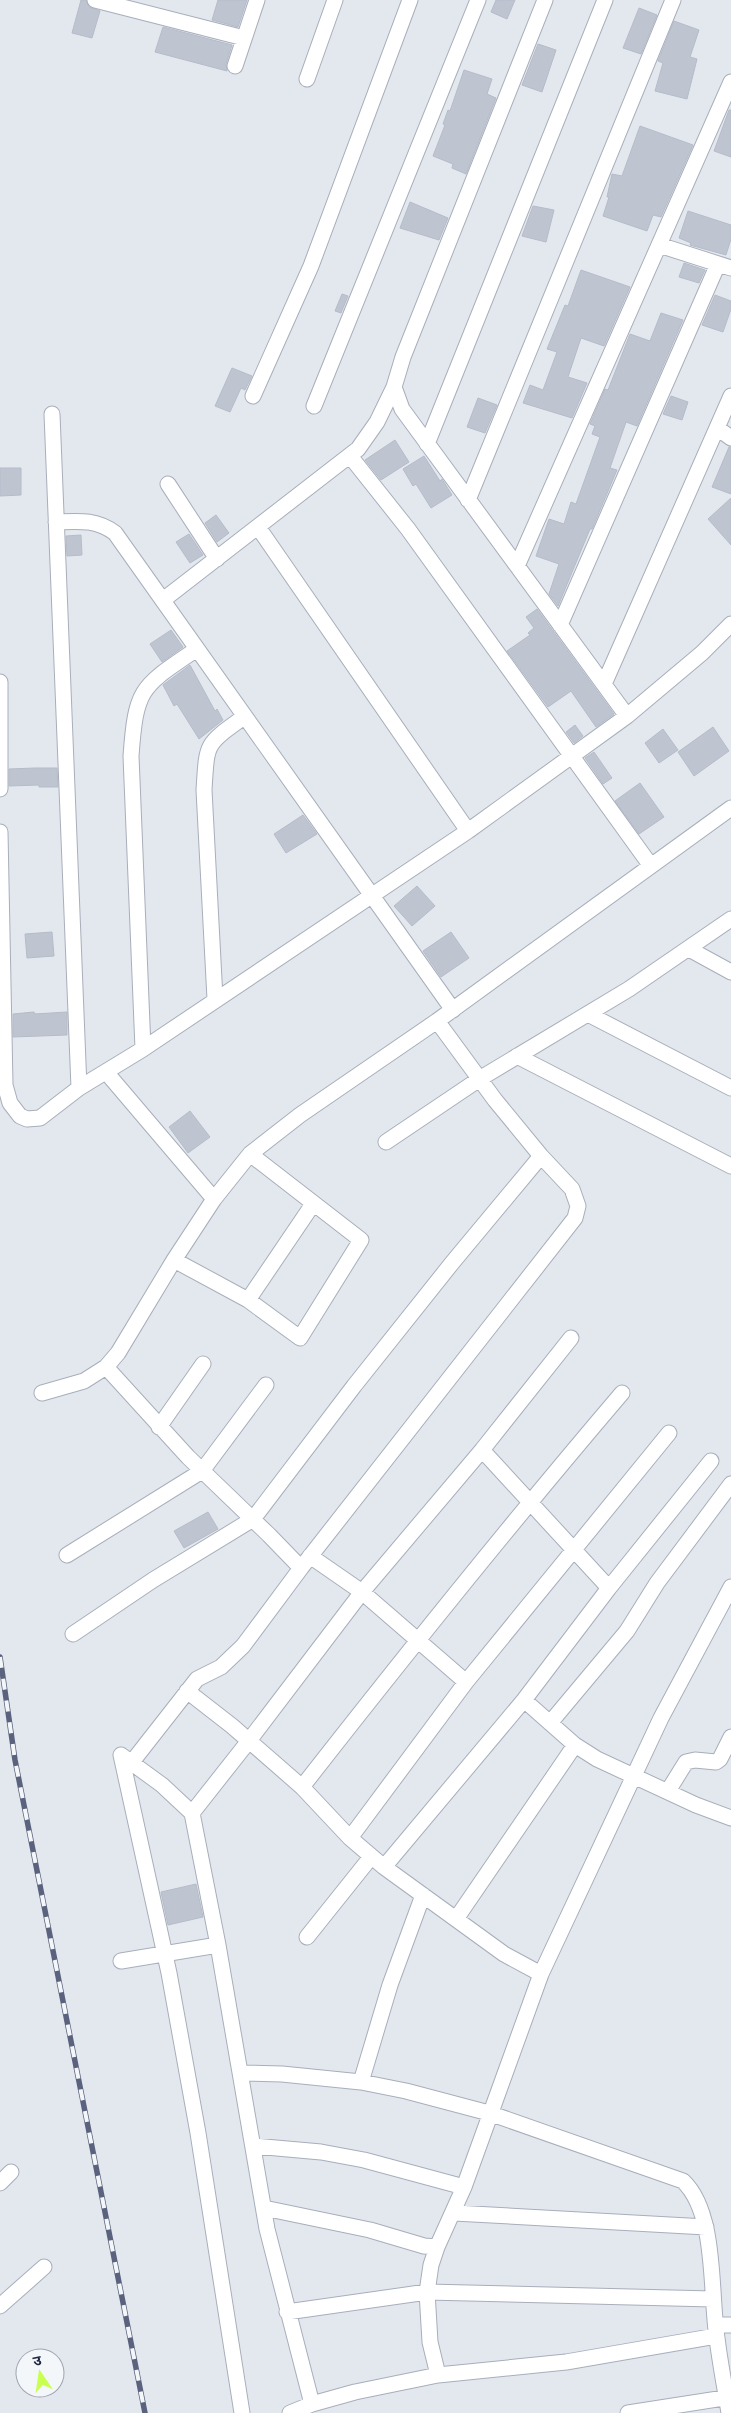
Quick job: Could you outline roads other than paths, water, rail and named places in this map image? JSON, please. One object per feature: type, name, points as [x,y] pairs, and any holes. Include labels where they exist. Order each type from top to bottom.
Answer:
[{"type":"street","points":[[95,0],[123,3],[244,38]]},
{"type":"street","points":[[235,66],[257,0]]},
{"type":"street","points":[[307,79],[335,0]]},
{"type":"street","points":[[253,396],[311,266],[410,0]]},
{"type":"street","points":[[314,406],[478,0]]},
{"type":"street","points":[[163,600],[350,456],[358,449],[377,422],[394,387],[407,347],[546,0]]},
{"type":"street","points":[[427,444],[605,0]]},
{"type":"street","points":[[468,500],[673,0]]},
{"type":"street","points":[[517,566],[731,82]]},
{"type":"street","points":[[560,624],[724,266],[659,245]]},
{"type":"street","points":[[394,387],[402,408],[427,444],[627,716]]},
{"type":"street","points":[[604,684],[731,396]]},
{"type":"street","points":[[52,414],[79,1088]]},
{"type":"street","points":[[717,428],[731,438]]},
{"type":"street","points":[[350,456],[408,529],[651,866]]},
{"type":"street","points":[[168,484],[217,559]]},
{"type":"street","points":[[56,522],[85,521],[104,525],[115,533],[371,897],[453,1010]]},
{"type":"street","points":[[258,527],[468,832]]},
{"type":"street","points":[[0,832],[5,1084],[10,1103],[20,1116],[27,1120],[40,1118],[79,1088],[143,1049],[215,999],[468,832],[627,716],[702,653],[731,624]]},
{"type":"street","points":[[143,1049],[131,756],[133,723],[137,705],[144,688],[160,674],[197,649]]},
{"type":"street","points":[[0,682],[0,789]]},
{"type":"street","points":[[215,999],[204,790],[206,755],[210,742],[244,717]]},
{"type":"street","points":[[42,1393],[84,1381],[106,1368],[118,1353],[174,1260],[214,1199],[250,1154],[300,1115],[437,1022],[731,808]]},
{"type":"street","points":[[386,1142],[481,1078],[588,1014],[689,949],[731,919]]},
{"type":"street","points":[[689,949],[731,972]]},
{"type":"street","points":[[588,1014],[731,1088]]},
{"type":"street","points":[[132,1762],[197,1679],[221,1667],[232,1658],[575,1218],[578,1206],[572,1189],[541,1156],[495,1100],[481,1078],[437,1022]]},
{"type":"street","points":[[517,1056],[731,1166]]},
{"type":"street","points":[[106,1072],[214,1199]]},
{"type":"street","points":[[174,1260],[248,1300],[300,1338],[362,1240],[312,1204],[250,1154]]},
{"type":"street","points":[[73,1634],[153,1580],[253,1519],[354,1386],[452,1263],[541,1156]]},
{"type":"street","points":[[248,1300],[312,1204]]},
{"type":"street","points":[[192,1813],[362,1592],[482,1450],[571,1338]]},
{"type":"street","points":[[159,1427],[203,1364]]},
{"type":"street","points":[[106,1368],[159,1427],[253,1519],[305,1562],[362,1592],[466,1682]]},
{"type":"street","points":[[67,1555],[202,1471],[266,1385]]},
{"type":"street","points":[[302,1788],[417,1639],[622,1393]]},
{"type":"street","points":[[350,1838],[466,1682],[670,1433]]},
{"type":"street","points":[[482,1450],[609,1588]]},
{"type":"street","points":[[384,1867],[524,1700],[609,1588],[711,1461]]},
{"type":"street","points":[[550,1724],[628,1630],[657,1583],[731,1484]]},
{"type":"street","points":[[438,2375],[430,2342],[427,2292],[437,2247],[454,2213],[464,2187],[541,1974],[633,1776],[731,1587]]},
{"type":"street","points":[[186,1691],[232,1726],[302,1788],[371,1857],[504,1954],[541,1974]]},
{"type":"street","points":[[524,1700],[575,1745],[633,1776],[731,1818]]},
{"type":"street","points":[[668,1791],[686,1762],[695,1760],[716,1762],[720,1759],[731,1737]]},
{"type":"street","points":[[456,1919],[575,1745]]},
{"type":"street","points":[[242,2413],[198,2133],[165,1954],[121,1755],[162,1785],[192,1813],[218,1945],[264,2208],[287,2312],[312,2404]]},
{"type":"street","points":[[307,1936],[371,1857]]},
{"type":"street","points":[[361,2082],[390,1985],[423,1895]]},
{"type":"street","points":[[121,1961],[218,1945]]},
{"type":"street","points":[[241,2073],[282,2074],[361,2082],[406,2090],[490,2113],[682,2181],[692,2190],[701,2207],[706,2228],[716,2331],[729,2397],[728,2413]]},
{"type":"street","points":[[253,2146],[321,2152],[347,2157],[464,2187]]},
{"type":"street","points":[[0,2182],[11,2172]]},
{"type":"street","points":[[264,2208],[370,2230],[424,2246],[437,2247]]},
{"type":"street","points":[[454,2213],[706,2228]]},
{"type":"street","points":[[0,2306],[44,2267]]},
{"type":"street","points":[[287,2312],[427,2292],[713,2299]]},
{"type":"street","points":[[290,2413],[312,2404],[354,2392],[438,2375],[566,2362],[716,2331],[731,2324]]},
{"type":"street","points":[[628,2413],[729,2397]]},
{"type":"railway","points":[[0,1657],[15,1760],[145,2413]]}]
